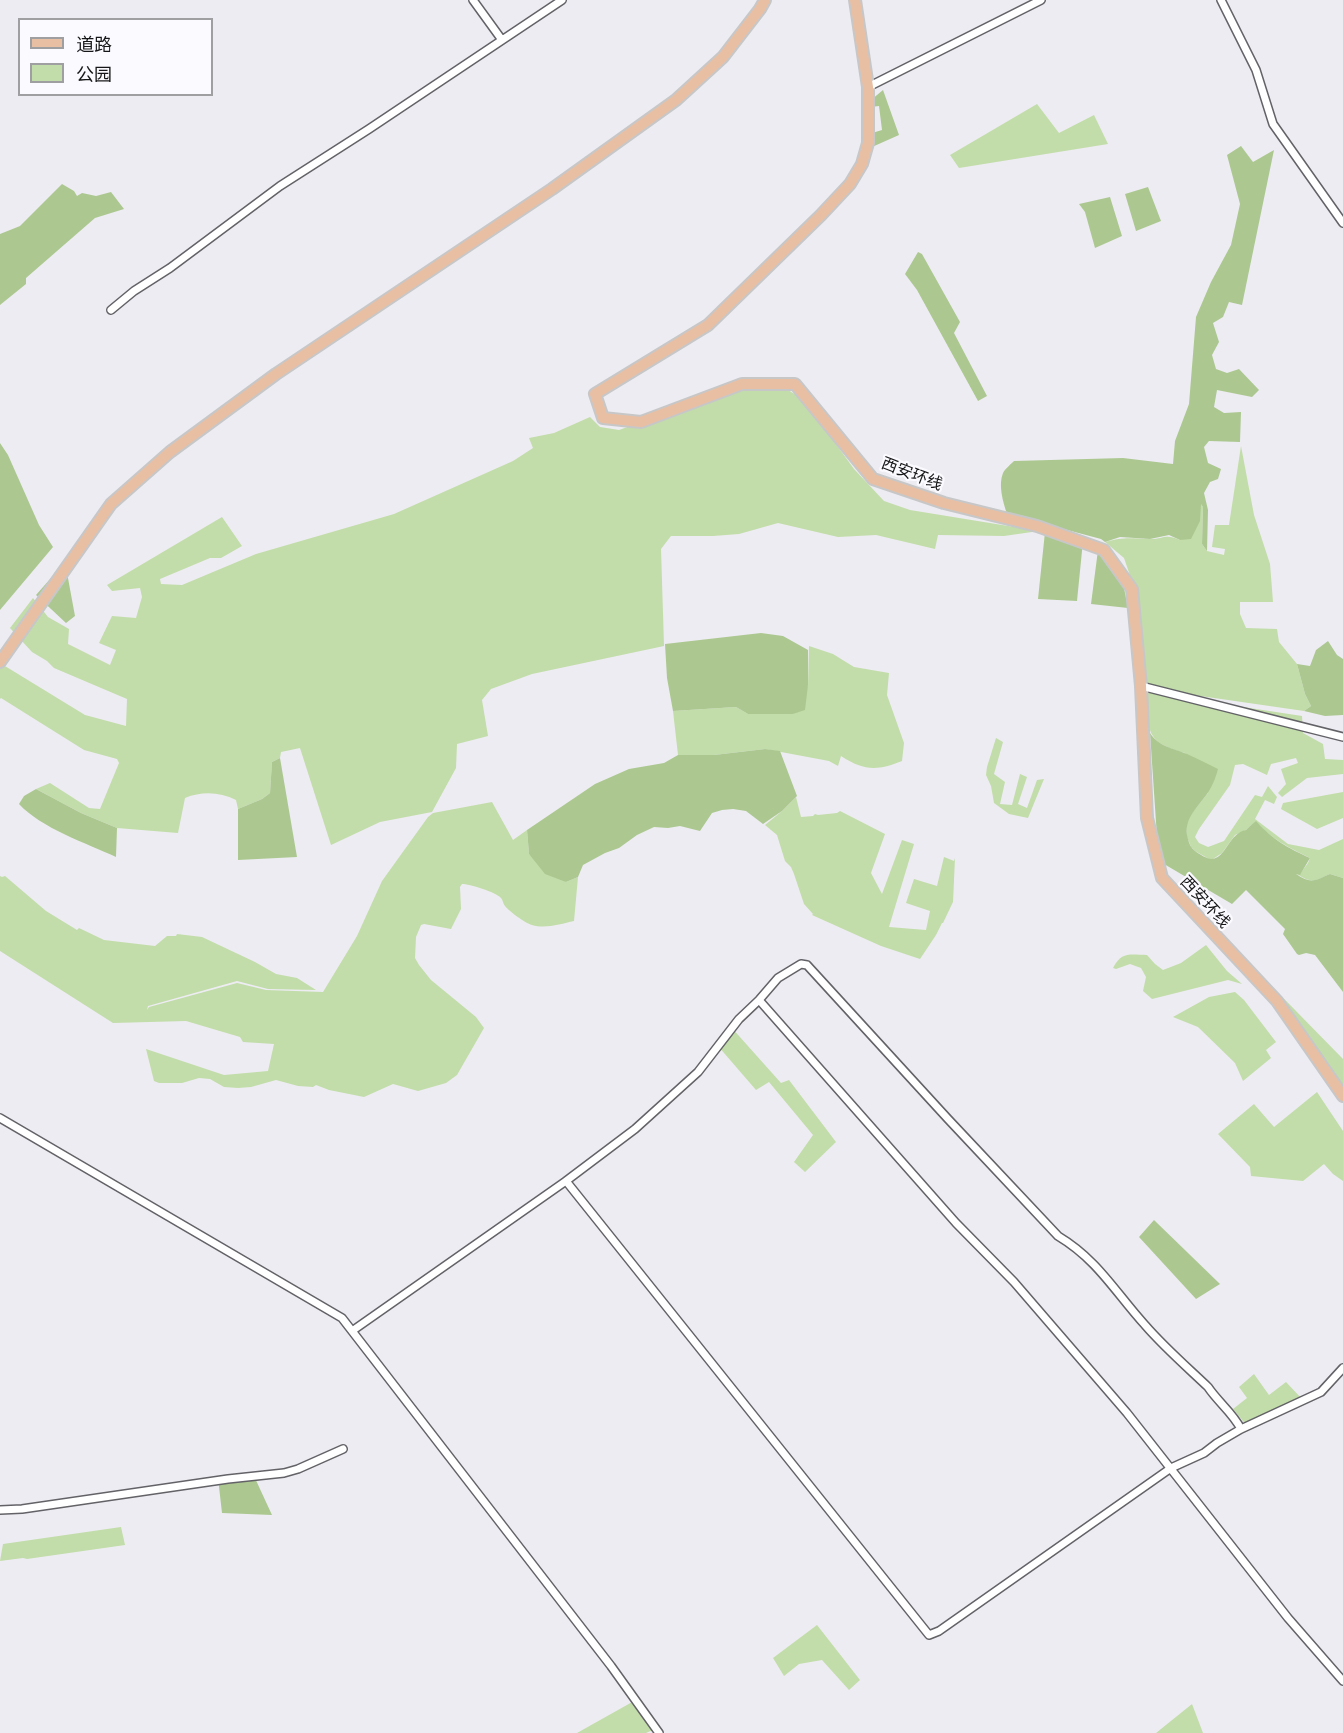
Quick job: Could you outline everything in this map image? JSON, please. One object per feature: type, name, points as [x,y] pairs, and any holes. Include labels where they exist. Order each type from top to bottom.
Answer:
[{"type":"main road","points":[[0,662],[111,504],[170,452],[276,374],[552,189],[676,100],[723,57],[765,0]]},
{"type":"main road","name":"西安环线","points":[[855,0],[868,87],[868,143],[862,164],[850,184],[708,325],[595,394],[603,418],[641,422],[742,384],[795,384],[873,479],[944,503],[1037,526],[1104,550],[1132,589],[1141,686],[1147,819],[1162,878],[1277,1001],[1343,1096]]},
{"type":"street","points":[[473,0],[502,40]]},
{"type":"street","points":[[111,310],[280,186],[562,0]]},
{"type":"street","points":[[868,87],[1041,0]]},
{"type":"street","points":[[1221,0],[1256,70],[1273,124],[1343,223]]},
{"type":"street","points":[[1141,686],[1343,737]]},
{"type":"street","points":[[352,1331],[566,1181],[635,1129],[698,1072],[739,1019],[778,978],[801,964],[807,964],[940,1111],[1058,1236],[1070,1243],[1100,1269],[1146,1326],[1208,1387],[1241,1429]]},
{"type":"street","points":[[759,1000],[887,1142],[956,1223],[1014,1282],[1127,1413],[1288,1618],[1343,1681]]},
{"type":"street","points":[[0,1118],[342,1318],[611,1666],[659,1733]]},
{"type":"street","points":[[566,1181],[929,1635],[939,1631],[1171,1468],[1204,1453],[1241,1429],[1322,1392],[1343,1368]]},
{"type":"street","points":[[0,1510],[22,1509],[284,1473],[343,1449]]},
{"type":"green space","points":[[883,90],[899,135],[872,147],[872,133],[882,130],[879,106],[871,107],[871,100]]},
{"type":"green space","points":[[1037,104],[1059,133],[1094,115],[1108,144],[959,168],[950,155]]},
{"type":"green space","points":[[1241,146],[1253,162],[1274,150],[1242,305],[1229,302],[1223,317],[1213,323],[1219,342],[1212,355],[1216,369],[1227,373],[1239,369],[1259,390],[1252,397],[1217,390],[1214,407],[1224,413],[1241,412],[1240,442],[1209,441],[1204,447],[1208,463],[1221,469],[1218,479],[1210,482],[1204,493],[1208,510],[1207,551],[1202,544],[1203,507],[1201,504],[1200,521],[1191,539],[1180,540],[1169,535],[1150,539],[1120,537],[1105,542],[1007,514],[1001,483],[1004,471],[1014,461],[1123,458],[1173,464],[1175,441],[1189,404],[1196,317],[1211,282],[1231,245],[1240,204],[1227,155]]},
{"type":"green space","points":[[62,184],[74,191],[77,196],[82,193],[96,196],[111,192],[124,209],[95,218],[26,278],[26,284],[0,305],[0,234],[20,226]]},
{"type":"green space","points":[[1148,187],[1161,221],[1136,231],[1125,194]]},
{"type":"green space","points":[[1110,197],[1122,236],[1095,248],[1085,212],[1079,204]]},
{"type":"green space","points":[[918,252],[922,254],[960,322],[954,333],[987,396],[978,401],[917,290],[905,274]]},
{"type":"green space","points":[[766,385],[785,388],[804,400],[854,469],[884,501],[910,510],[1039,531],[1004,536],[938,535],[935,549],[876,535],[838,537],[778,523],[739,534],[671,536],[661,549],[664,646],[532,674],[491,689],[482,700],[488,736],[457,744],[456,768],[432,812],[380,822],[331,845],[300,748],[281,752],[280,758],[272,762],[270,793],[262,799],[238,809],[236,800],[224,795],[204,793],[185,798],[178,833],[117,828],[81,813],[36,789],[50,783],[89,808],[100,809],[119,763],[117,759],[84,750],[0,699],[0,663],[85,715],[126,726],[127,699],[54,668],[32,652],[10,628],[33,598],[48,617],[69,629],[68,644],[110,665],[116,650],[99,643],[112,616],[136,618],[142,597],[140,588],[112,591],[107,585],[222,517],[242,546],[221,558],[210,558],[160,579],[161,584],[182,585],[256,554],[394,514],[513,461],[533,448],[529,438],[554,433],[590,417],[600,427],[619,430],[700,401]]},
{"type":"green space","points":[[0,443],[8,455],[39,525],[53,547],[0,610]]},
{"type":"green space","points":[[1241,446],[1254,515],[1270,564],[1273,602],[1240,602],[1240,614],[1246,628],[1277,629],[1279,642],[1297,664],[1305,694],[1311,706],[1304,711],[1145,688],[1137,596],[1124,558],[1105,542],[1131,538],[1167,537],[1180,540],[1201,503],[1203,507],[1202,544],[1207,551],[1224,555],[1225,549],[1212,547],[1215,525],[1229,525]]},
{"type":"green space","points":[[1045,532],[1083,541],[1077,601],[1038,599]]},
{"type":"green space","points":[[1098,550],[1122,578],[1128,608],[1091,604]]},
{"type":"green space","points":[[65,562],[75,616],[66,623],[36,595]]},
{"type":"green space","points":[[761,633],[783,636],[808,650],[805,710],[793,714],[748,714],[736,707],[673,711],[667,678],[665,644]]},
{"type":"green space","points":[[1328,641],[1337,655],[1343,659],[1343,715],[1325,716],[1304,711],[1311,706],[1305,694],[1297,664],[1310,666],[1316,650]]},
{"type":"green space","points":[[809,646],[833,654],[854,667],[889,673],[887,695],[904,743],[902,761],[885,767],[871,768],[857,765],[841,756],[838,766],[829,761],[765,749],[714,755],[678,755],[673,711],[736,707],[748,714],[793,714],[808,685]]},
{"type":"green space","points":[[1145,692],[1302,716],[1303,733],[1323,744],[1325,759],[1343,760],[1343,774],[1307,778],[1282,797],[1278,793],[1286,784],[1281,769],[1298,763],[1296,758],[1271,764],[1267,775],[1243,764],[1235,765],[1230,785],[1195,837],[1199,843],[1208,847],[1224,841],[1255,795],[1262,797],[1268,786],[1277,797],[1274,804],[1265,800],[1255,819],[1288,844],[1319,850],[1343,839],[1343,878],[1330,874],[1317,880],[1310,880],[1297,874],[1300,874],[1310,858],[1288,847],[1256,822],[1235,835],[1222,853],[1213,859],[1195,851],[1187,837],[1186,823],[1208,793],[1185,753],[1162,744],[1151,733]]},
{"type":"green space","points":[[1150,733],[1162,744],[1218,769],[1210,788],[1192,813],[1187,825],[1188,841],[1195,851],[1208,858],[1217,858],[1235,836],[1256,821],[1281,843],[1310,858],[1300,875],[1296,874],[1309,880],[1316,880],[1330,874],[1343,878],[1343,992],[1315,955],[1297,954],[1283,934],[1285,929],[1246,890],[1232,904],[1164,864],[1157,837]]},
{"type":"green space","points":[[996,738],[1003,742],[994,774],[1005,782],[1000,804],[1012,805],[1020,774],[1027,777],[1018,804],[1027,808],[1037,780],[1044,779],[1028,818],[1009,814],[994,803],[986,775]]},
{"type":"green space","points":[[765,749],[780,751],[797,796],[782,811],[763,824],[746,811],[733,809],[712,813],[700,831],[680,826],[654,827],[637,835],[619,848],[583,865],[578,877],[566,882],[545,874],[529,854],[527,830],[595,784],[629,769],[664,763],[678,755],[714,755]]},
{"type":"green space","points":[[280,758],[297,857],[238,860],[238,809],[270,793],[272,762]]},
{"type":"green space","points":[[36,789],[81,813],[117,828],[116,857],[64,834],[28,813],[19,804],[24,796]]},
{"type":"green space","points":[[1343,792],[1343,818],[1317,829],[1281,809],[1283,803]]},
{"type":"green space","points":[[796,797],[801,817],[840,811],[885,834],[871,873],[882,894],[902,840],[914,844],[889,927],[926,930],[930,911],[906,903],[914,879],[937,886],[944,857],[954,861],[955,858],[953,902],[943,923],[920,959],[881,946],[812,915],[804,904],[791,867],[785,861],[777,835],[765,825]]},
{"type":"green space","points":[[492,802],[513,840],[527,830],[529,854],[566,882],[578,877],[574,921],[548,926],[532,925],[510,911],[498,896],[462,884],[460,887],[461,909],[451,929],[421,925],[416,937],[415,958],[419,965],[431,980],[476,1017],[484,1028],[457,1075],[446,1083],[418,1091],[393,1084],[364,1097],[316,1085],[313,1087],[298,1086],[276,1080],[238,1088],[224,1087],[210,1079],[199,1078],[182,1083],[159,1083],[154,1081],[146,1049],[224,1075],[268,1071],[274,1044],[243,1042],[240,1037],[186,1021],[113,1023],[0,951],[0,876],[5,876],[46,911],[77,930],[79,928],[104,940],[155,946],[167,936],[177,934],[202,937],[276,974],[297,978],[316,990],[268,989],[237,981],[148,1006],[147,1010],[149,1007],[237,983],[266,990],[323,992],[357,936],[382,881],[428,817],[433,813]]},
{"type":"green space","points":[[1206,945],[1227,971],[1242,984],[1228,980],[1152,999],[1143,991],[1146,977],[1141,968],[1130,964],[1113,968],[1123,956],[1147,955],[1163,970],[1181,963]]},
{"type":"green space","points":[[1249,963],[1343,1059],[1343,1095]]},
{"type":"green space","points":[[1235,992],[1244,1000],[1276,1042],[1266,1050],[1271,1058],[1243,1081],[1235,1063],[1198,1027],[1173,1017],[1209,997]]},
{"type":"green space","points":[[731,1027],[781,1083],[789,1080],[836,1142],[805,1172],[794,1162],[813,1135],[769,1082],[756,1090],[718,1046]]},
{"type":"green space","points":[[1317,1092],[1343,1131],[1343,1181],[1324,1164],[1303,1181],[1251,1176],[1250,1167],[1218,1134],[1254,1104],[1274,1127]]},
{"type":"green space","points":[[1154,1220],[1220,1284],[1196,1299],[1139,1237]]},
{"type":"green space","points":[[1254,1374],[1269,1395],[1286,1382],[1303,1400],[1247,1426],[1233,1409],[1247,1398],[1239,1387]]},
{"type":"green space","points":[[254,1476],[272,1515],[222,1513],[218,1478]]},
{"type":"green space","points":[[121,1527],[125,1545],[0,1561],[3,1544]]},
{"type":"green space","points":[[817,1625],[860,1680],[849,1690],[822,1660],[799,1664],[784,1676],[773,1658]]},
{"type":"green space","points":[[634,1701],[655,1729],[646,1733],[577,1733]]},
{"type":"green space","points":[[1192,1704],[1203,1733],[1156,1733]]}]
